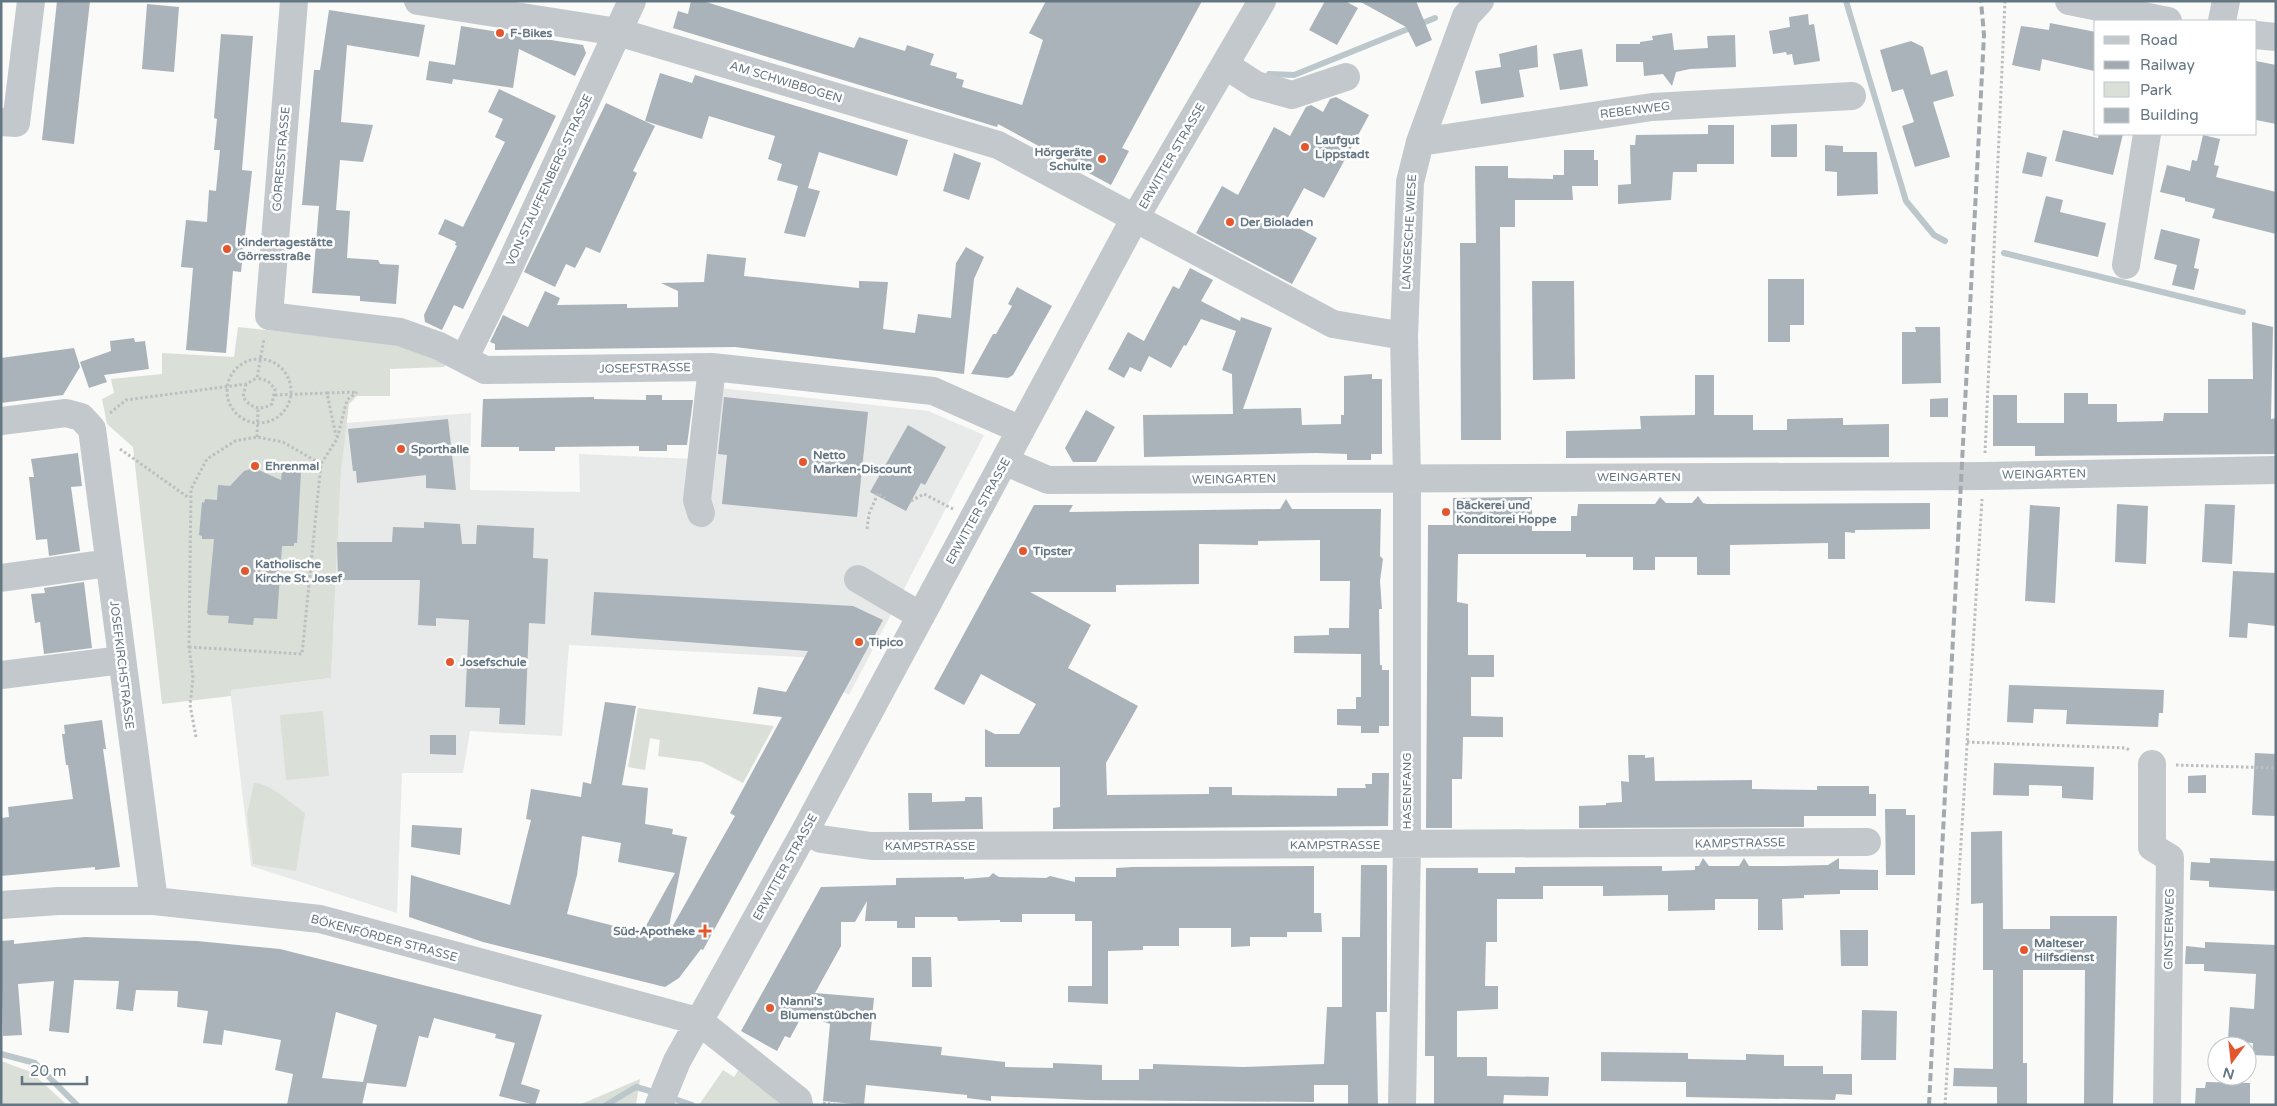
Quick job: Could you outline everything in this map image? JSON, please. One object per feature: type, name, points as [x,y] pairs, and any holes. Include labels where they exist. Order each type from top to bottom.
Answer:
[{"type":"street","points":[[1,122],[16,123],[31,1]]},
{"type":"street","name":"GÖRRESSTRASSE","points":[[269,316],[294,1]]},
{"type":"street","name":"AM SCHWIBBOGEN","points":[[418,1],[618,32],[998,145],[1333,324],[1404,336]]},
{"type":"street","name":"VON-STAUFFENBERG-STRASSE","points":[[465,357],[503,280],[632,1]]},
{"type":"street","name":"ERWITTER STRASSE","points":[[660,1102],[677,1061],[1006,462],[1021,430],[1135,218],[1262,1]]},
{"type":"street","name":"LANGESCHE WIESE","points":[[1407,478],[1404,336],[1410,182],[1420,142],[1466,16],[1480,1]]},
{"type":"street","points":[[2069,1],[2161,20]]},
{"type":"street","points":[[2222,20],[2226,1]]},
{"type":"street","points":[[2257,35],[2276,37]]},
{"type":"street","points":[[1225,65],[1256,85],[1292,95],[1346,78]]},
{"type":"street","name":"REBENWEG","points":[[1420,142],[1652,106],[1852,96]]},
{"type":"street","points":[[2126,265],[2147,135]]},
{"type":"street","name":"JOSEFSTRASSE","points":[[269,316],[400,332],[465,357],[485,370],[712,367],[933,391],[1021,430]]},
{"type":"street","points":[[701,513],[697,500],[712,367]]},
{"type":"street","points":[[1,421],[66,413],[81,417],[92,429]]},
{"type":"street","name":"JOSEFKIRCHSTRASSE","points":[[92,429],[154,901]]},
{"type":"street","name":"WEINGARTEN","points":[[1006,462],[1048,480],[1984,476],[2276,470]]},
{"type":"street","name":"HASENFANG","points":[[1402,1105],[1407,845],[1407,478]]},
{"type":"street","points":[[1,578],[109,563]]},
{"type":"street","points":[[858,579],[921,616]]},
{"type":"street","points":[[1,675],[122,660]]},
{"type":"street","name":"GINSTERWEG","points":[[2152,764],[2152,847],[2170,858],[2166,1105]]},
{"type":"street","name":"KAMPSTRASSE","points":[[805,831],[821,838],[871,846],[1867,842]]},
{"type":"street","name":"BÖKENFÖRDER STRASSE","points":[[1,905],[58,900],[154,901],[320,919],[690,1019],[798,1100],[799,1105]]},
{"type":"path","points":[[1945,1105],[1984,476],[2005,1]]},
{"type":"path","points":[[257,378],[269,316]]},
{"type":"path","points":[[260,359],[278,364],[285,372],[290,382],[291,395],[283,412],[275,419],[257,423],[244,420],[235,414],[229,405],[227,387],[231,374],[238,366],[247,361],[260,359]]},
{"type":"path","points":[[189,498],[92,429],[126,400],[246,384],[257,378],[268,381],[273,385],[275,395],[272,404],[258,409],[248,404],[243,397],[246,384]]},
{"type":"path","points":[[189,647],[302,654],[321,464],[337,439],[347,400],[357,392],[275,395]]},
{"type":"path","points":[[327,393],[337,439]]},
{"type":"path","points":[[257,437],[258,409]]},
{"type":"path","points":[[196,737],[190,705],[194,678],[189,647],[189,498],[200,468],[207,459],[235,441],[257,437],[283,442],[321,464]]},
{"type":"path","points":[[867,529],[869,514],[878,494],[885,498]]},
{"type":"path","points":[[911,501],[924,494],[973,520]]},
{"type":"path","points":[[1967,742],[2126,748],[2152,764],[2276,768]]},
{"type":"shaded area","points":[[702,386],[928,411],[984,435],[849,695],[811,676],[819,658],[569,645],[562,736],[470,731],[463,773],[402,773],[397,913],[251,866],[230,690],[331,678],[341,471],[346,423],[471,413],[470,490],[580,492],[579,454],[695,459]]},
{"type":"green space","points":[[238,327],[408,345],[447,362],[444,367],[390,369],[390,396],[357,396],[349,404],[341,471],[331,678],[231,690],[231,696],[162,704],[133,447],[107,424],[102,399],[114,393],[111,379],[162,374],[162,353],[234,357]]},
{"type":"green space","points":[[638,708],[774,726],[743,783],[702,762],[658,756],[660,740],[650,738],[645,770],[628,767]]},
{"type":"green space","points":[[323,711],[329,776],[286,780],[280,715]]},
{"type":"green space","points":[[254,783],[274,790],[305,813],[296,871],[253,864],[247,815]]},
{"type":"green space","points":[[1,1061],[31,1072],[67,1105],[1,1105]]},
{"type":"green space","points":[[741,1066],[785,1105],[699,1105],[723,1070],[734,1077]]},
{"type":"green space","points":[[640,1079],[636,1105],[579,1105]]},
{"type":"building","points":[[57,1],[90,1],[74,144],[42,140]]},
{"type":"building","points":[[691,1],[703,1],[854,48],[859,37],[905,51],[907,45],[934,54],[930,65],[957,73],[956,78],[964,80],[962,87],[1022,105],[1043,40],[1029,33],[1046,1],[1202,1],[1122,148],[1129,151],[1111,185],[998,124],[997,127],[673,28],[678,11],[688,14]]},
{"type":"building","points":[[1325,1],[1345,1],[1358,8],[1337,45],[1309,30]]},
{"type":"building","points":[[1359,1],[1416,1],[1432,40],[1416,47],[1406,27]]},
{"type":"building","points":[[147,4],[179,7],[174,72],[142,69]]},
{"type":"building","points":[[329,10],[425,25],[419,57],[347,45],[341,122],[373,125],[363,162],[340,160],[336,210],[350,211],[347,258],[378,260],[380,264],[399,265],[396,304],[360,301],[360,296],[312,293],[319,206],[302,205],[314,70],[320,70]]},
{"type":"building","points":[[1808,14],[1809,25],[1814,24],[1820,61],[1794,65],[1792,54],[1787,55],[1786,52],[1773,54],[1769,31],[1790,27],[1789,17]]},
{"type":"building","points":[[2050,23],[2094,32],[2094,71],[2042,59],[2040,71],[2012,65],[2021,26],[2049,30]]},
{"type":"building","points":[[461,26],[583,45],[586,53],[575,76],[519,49],[513,88],[453,79],[452,84],[426,80],[429,61],[455,65]]},
{"type":"building","points":[[1672,33],[1674,50],[1708,48],[1707,36],[1735,35],[1736,67],[1690,69],[1676,72],[1672,86],[1663,74],[1644,76],[1643,62],[1616,62],[1616,44],[1640,44],[1640,42],[1653,40],[1652,36]]},
{"type":"building","points":[[221,34],[253,36],[242,170],[252,171],[241,272],[233,271],[226,353],[186,350],[193,268],[181,267],[186,220],[207,222],[209,190],[216,191],[220,150],[214,150],[217,119],[214,118]]},
{"type":"building","points":[[1911,41],[1923,47],[1931,75],[1947,70],[1954,96],[1933,102],[1950,157],[1915,167],[1902,126],[1914,122],[1903,89],[1892,92],[1880,50]]},
{"type":"building","points":[[1537,45],[1538,67],[1519,70],[1524,97],[1481,104],[1475,71],[1501,67],[1499,54]]},
{"type":"building","points":[[1582,49],[1588,86],[1560,90],[1553,54]]},
{"type":"building","points":[[2257,61],[2276,65],[2276,124],[2257,120]]},
{"type":"building","points":[[660,73],[692,83],[695,75],[908,140],[897,176],[819,152],[808,188],[820,191],[805,237],[784,233],[798,186],[777,180],[782,164],[768,159],[775,136],[709,116],[702,139],[645,121]]},
{"type":"building","points":[[499,89],[556,116],[463,309],[454,305],[442,330],[425,322],[424,315],[457,246],[455,245],[456,242],[438,234],[445,219],[463,227],[505,142],[495,137],[503,119],[488,112]]},
{"type":"building","points":[[1336,97],[1369,115],[1324,198],[1304,188],[1286,221],[1317,238],[1292,284],[1196,233],[1222,186],[1238,195],[1274,127],[1290,136],[1306,107],[1311,105],[1323,112],[1330,99]]},
{"type":"building","points":[[606,103],[655,126],[633,171],[637,173],[600,253],[586,247],[575,268],[566,264],[555,287],[524,272]]},
{"type":"building","points":[[1797,124],[1797,157],[1771,157],[1771,125]]},
{"type":"building","points":[[1708,125],[1734,125],[1734,164],[1697,164],[1697,172],[1673,172],[1671,200],[1618,204],[1618,185],[1631,184],[1630,145],[1635,145],[1636,135],[1708,134]]},
{"type":"building","points":[[2063,130],[2098,138],[2099,135],[2123,135],[2113,175],[2055,161]]},
{"type":"building","points":[[2203,135],[2220,139],[2214,165],[2219,166],[2216,177],[2276,192],[2276,234],[2212,218],[2215,209],[2185,201],[2185,198],[2160,192],[2167,165],[2190,171],[2192,160],[2197,161]]},
{"type":"building","points":[[1825,145],[1843,146],[1843,152],[1877,152],[1878,194],[1837,196],[1837,172],[1825,171]]},
{"type":"building","points":[[1564,150],[1594,150],[1594,160],[1598,160],[1598,186],[1572,186],[1573,200],[1515,200],[1515,227],[1500,227],[1501,440],[1461,440],[1460,243],[1476,243],[1475,166],[1508,166],[1508,178],[1553,179],[1553,175],[1564,175]]},
{"type":"building","points":[[2027,152],[2047,157],[2042,177],[2022,173]]},
{"type":"building","points":[[954,153],[981,163],[969,200],[943,191]]},
{"type":"building","points":[[2046,196],[2063,200],[2060,212],[2106,223],[2098,257],[2034,242]]},
{"type":"building","points":[[2161,229],[2200,239],[2194,268],[2199,269],[2194,290],[2172,285],[2177,265],[2154,259]]},
{"type":"building","points":[[966,247],[984,257],[974,279],[964,374],[735,347],[495,350],[495,344],[490,342],[503,315],[528,327],[545,291],[560,298],[557,305],[627,304],[627,308],[678,307],[678,291],[661,283],[704,282],[707,254],[746,258],[744,276],[859,288],[859,281],[888,282],[883,329],[915,333],[918,314],[951,318],[956,263]]},
{"type":"building","points":[[1190,268],[1213,280],[1201,301],[1240,321],[1241,317],[1272,328],[1243,409],[1301,408],[1302,425],[1341,424],[1341,415],[1344,415],[1344,376],[1372,374],[1372,379],[1382,379],[1382,454],[1371,454],[1371,460],[1347,460],[1347,454],[1316,453],[1144,457],[1143,415],[1233,414],[1232,374],[1222,370],[1236,331],[1201,319],[1171,368],[1149,356],[1141,372],[1130,367],[1124,378],[1108,369],[1128,332],[1144,341],[1173,286],[1179,289]]},
{"type":"building","points":[[1768,279],[1804,279],[1804,325],[1790,325],[1790,342],[1768,342]]},
{"type":"building","points":[[1532,281],[1574,281],[1575,379],[1533,380]]},
{"type":"building","points":[[1017,287],[1052,306],[1013,375],[1008,378],[971,374],[993,334],[996,334],[1012,306],[1008,304]]},
{"type":"building","points":[[2252,322],[2273,327],[2271,419],[2276,418],[2276,454],[2035,456],[2035,446],[1993,446],[1993,395],[2017,395],[2017,423],[2064,423],[2064,393],[2088,393],[2088,404],[2117,404],[2117,422],[2163,421],[2164,413],[2208,413],[2208,379],[2253,379]]},
{"type":"building","points":[[1915,327],[1940,327],[1941,383],[1902,384],[1902,332],[1916,332]]},
{"type":"building","points":[[134,338],[135,342],[145,341],[149,369],[104,375],[107,382],[89,388],[80,362],[111,351],[110,341]]},
{"type":"building","points":[[74,348],[80,367],[63,395],[1,403],[1,358]]},
{"type":"building","points":[[1695,375],[1714,375],[1714,415],[1753,415],[1753,430],[1787,430],[1787,419],[1843,418],[1843,425],[1889,424],[1889,457],[1566,458],[1566,431],[1641,429],[1640,416],[1695,415]]},
{"type":"building","points":[[646,395],[662,395],[662,400],[693,400],[687,445],[667,445],[667,451],[639,451],[639,446],[555,447],[555,451],[519,451],[519,447],[481,447],[483,399],[594,397],[594,399],[646,400]]},
{"type":"building","name":"Netto Marken-Discount","points":[[724,397],[868,412],[857,517],[722,504],[727,455],[718,454]]},
{"type":"building","points":[[1948,398],[1948,417],[1930,417],[1930,399]]},
{"type":"building","points":[[1086,410],[1115,427],[1096,462],[1073,462],[1065,448]]},
{"type":"building","name":"Sporthalle","points":[[448,419],[456,490],[426,488],[426,475],[357,483],[356,471],[353,471],[348,429]]},
{"type":"building","points":[[908,425],[946,447],[925,485],[921,483],[906,511],[870,492]]},
{"type":"building","points":[[78,453],[82,486],[71,487],[80,551],[49,556],[47,539],[36,540],[29,477],[34,477],[31,459]]},
{"type":"building","name":"Katholische Kirche St. Josef","points":[[254,468],[281,480],[282,470],[301,472],[297,543],[294,543],[294,546],[282,546],[277,619],[254,618],[253,625],[228,623],[229,616],[209,615],[207,613],[214,539],[202,539],[202,536],[199,535],[202,502],[204,503],[205,499],[217,500],[218,485],[230,486],[244,471]]},
{"type":"building","points":[[1698,496],[1703,503],[1707,504],[1930,503],[1930,529],[1855,530],[1855,533],[1845,532],[1845,559],[1828,559],[1828,543],[1730,545],[1730,575],[1697,575],[1697,557],[1655,557],[1655,570],[1633,570],[1633,557],[1586,557],[1586,554],[1458,554],[1457,602],[1468,604],[1468,655],[1494,655],[1494,677],[1471,677],[1471,716],[1503,717],[1503,737],[1463,737],[1462,779],[1452,779],[1452,828],[1426,828],[1428,525],[1453,525],[1453,498],[1532,497],[1532,531],[1571,531],[1571,516],[1577,516],[1578,504],[1655,504],[1660,497],[1666,503],[1692,503]]},
{"type":"building","points":[[1286,499],[1292,509],[1381,509],[1380,556],[1383,559],[1380,581],[1382,609],[1379,609],[1380,665],[1382,665],[1382,670],[1389,670],[1389,726],[1379,726],[1379,733],[1361,733],[1361,726],[1337,725],[1337,709],[1356,709],[1356,697],[1361,697],[1361,654],[1294,653],[1294,636],[1329,635],[1329,628],[1349,628],[1350,581],[1320,581],[1320,540],[1258,541],[1258,545],[1199,544],[1199,584],[1116,585],[1116,592],[1030,592],[1091,625],[1068,668],[1138,706],[1106,763],[1107,795],[1209,794],[1209,787],[1232,787],[1232,795],[1337,796],[1337,788],[1366,788],[1365,784],[1372,784],[1372,773],[1389,773],[1388,826],[1053,829],[1053,808],[1060,807],[1060,767],[985,767],[985,729],[995,734],[1019,734],[1036,704],[981,674],[964,705],[934,689],[1034,505],[1073,505],[1069,512],[1280,509]]},
{"type":"building","points":[[2117,504],[2148,506],[2146,564],[2115,562]]},
{"type":"building","points":[[2205,504],[2235,505],[2232,564],[2202,562]]},
{"type":"building","points":[[2030,505],[2060,507],[2055,603],[2025,601]]},
{"type":"building","points":[[424,522],[460,524],[462,544],[476,544],[477,525],[534,528],[533,558],[548,559],[545,624],[529,623],[525,725],[499,724],[500,708],[465,707],[469,620],[436,618],[436,626],[418,625],[420,580],[338,580],[337,542],[392,542],[393,527],[424,528]]},
{"type":"building","points":[[2233,571],[2276,573],[2276,626],[2248,623],[2247,638],[2229,637]]},
{"type":"building","points":[[84,582],[92,648],[44,654],[40,622],[35,623],[31,594],[45,593],[44,588]]},
{"type":"building","points":[[594,592],[853,606],[883,620],[703,950],[701,949],[679,978],[665,987],[483,942],[409,917],[411,875],[510,905],[531,820],[526,819],[531,789],[581,797],[583,782],[591,784],[605,702],[636,706],[622,785],[648,788],[645,824],[673,829],[672,834],[687,837],[667,936],[735,816],[730,813],[782,717],[753,714],[758,687],[786,692],[808,651],[591,635]],"holes":[[[582,836],[621,843],[618,862],[675,873],[642,933],[567,914],[577,875]]]},
{"type":"building","points":[[2009,685],[2164,690],[2163,713],[2159,713],[2158,727],[2066,724],[2067,710],[2034,709],[2033,723],[2007,722]]},
{"type":"building","points":[[102,720],[106,749],[103,749],[120,867],[95,870],[95,867],[1,876],[1,818],[9,817],[8,807],[73,799],[62,734],[65,734],[64,725]]},
{"type":"building","points":[[430,735],[456,735],[456,755],[430,754]]},
{"type":"building","points":[[2255,753],[2276,754],[2276,816],[2252,815]]},
{"type":"building","points":[[1628,755],[1645,755],[1645,758],[1654,757],[1655,781],[1752,780],[1752,789],[1817,790],[1817,786],[1869,786],[1869,794],[1876,794],[1876,816],[1804,816],[1804,827],[1579,828],[1579,806],[1606,805],[1606,803],[1622,802],[1621,781],[1629,782]]},
{"type":"building","points":[[1994,763],[2094,767],[2093,800],[2062,798],[2062,786],[2029,785],[2029,796],[1993,795]]},
{"type":"building","points":[[2206,775],[2206,793],[2188,793],[2188,776]]},
{"type":"building","points":[[908,793],[932,793],[932,802],[965,801],[965,797],[982,797],[983,829],[909,830]]},
{"type":"building","points":[[1885,809],[1906,809],[1906,815],[1915,815],[1915,875],[1886,875]]},
{"type":"building","points":[[412,825],[462,828],[460,855],[411,847]]},
{"type":"building","points":[[2002,831],[2003,929],[2050,929],[2050,916],[2117,916],[2113,1105],[2084,1105],[2085,970],[2023,970],[2023,1063],[2027,1063],[2027,1105],[1997,1105],[1997,1087],[1953,1086],[1954,1068],[1993,1069],[1993,970],[1983,970],[1983,903],[1971,904],[1971,832]]},
{"type":"building","points":[[1703,858],[1709,866],[1739,866],[1744,858],[1749,866],[1785,866],[1828,865],[1839,858],[1839,869],[1878,870],[1878,890],[1840,890],[1840,894],[1804,895],[1804,898],[1782,899],[1783,930],[1758,930],[1758,899],[1715,899],[1715,910],[1668,911],[1668,895],[1603,896],[1603,886],[1543,886],[1543,899],[1497,899],[1497,942],[1486,942],[1485,986],[1498,986],[1498,1009],[1457,1011],[1457,1057],[1487,1057],[1487,1076],[1549,1077],[1548,1096],[1504,1095],[1503,1105],[1434,1105],[1434,1056],[1425,1056],[1426,868],[1478,868],[1478,873],[1515,873],[1515,867],[1662,866],[1662,871],[1695,870],[1695,866],[1699,866]]},
{"type":"building","points":[[2210,858],[2276,861],[2276,891],[2209,887],[2209,881],[2190,880],[2191,862],[2210,863]]},
{"type":"building","points":[[1361,865],[1387,865],[1387,1012],[1376,1012],[1378,1105],[1348,1105],[1348,1085],[1314,1085],[1314,1102],[1087,1100],[991,1096],[991,1101],[967,1098],[967,1095],[866,1085],[864,1105],[823,1101],[830,1024],[803,1014],[790,1038],[785,1036],[777,1051],[741,1031],[821,887],[896,885],[896,878],[964,877],[964,879],[989,877],[993,873],[999,877],[1046,878],[1050,876],[1075,882],[1075,877],[1116,877],[1116,868],[1132,867],[1314,866],[1314,913],[1321,913],[1322,932],[1287,932],[1287,937],[1250,937],[1250,946],[1231,947],[1231,928],[1179,928],[1179,946],[1143,946],[1143,950],[1108,951],[1108,1004],[1068,1002],[1068,986],[1092,986],[1092,921],[1075,921],[1075,914],[1022,914],[1022,922],[1000,922],[1000,920],[958,921],[957,917],[915,917],[915,928],[897,928],[897,921],[865,921],[867,901],[855,922],[841,922],[841,946],[815,993],[874,998],[870,1040],[942,1047],[941,1055],[1005,1062],[1005,1067],[1053,1068],[1053,1063],[1102,1065],[1102,1080],[1139,1080],[1139,1069],[1153,1069],[1153,1064],[1243,1067],[1324,1064],[1327,1007],[1342,1007],[1342,937],[1360,937]]},
{"type":"building","points":[[1840,930],[1868,930],[1868,966],[1841,966]]},
{"type":"building","points":[[85,937],[197,941],[280,949],[542,1015],[521,1084],[540,1090],[535,1105],[499,1096],[515,1043],[495,1038],[496,1034],[434,1018],[428,1038],[419,1036],[406,1087],[367,1083],[362,1105],[287,1105],[293,1074],[275,1070],[281,1040],[224,1030],[222,1045],[203,1043],[208,1011],[177,1007],[178,991],[136,990],[133,1011],[116,1009],[119,981],[74,980],[69,1033],[49,1031],[54,981],[18,984],[22,1035],[3,1036],[1,941],[14,940],[14,944]],"holes":[[[336,1012],[377,1025],[363,1082],[322,1078]]]},
{"type":"building","points":[[2205,942],[2276,945],[2276,1056],[2257,1055],[2257,1036],[2228,1036],[2230,1007],[2254,1009],[2256,974],[2204,971],[2204,964],[2185,964],[2186,946],[2205,948]]},
{"type":"building","points":[[912,957],[931,957],[932,987],[912,987]]},
{"type":"building","points":[[1862,1010],[1897,1011],[1896,1060],[1861,1060]]},
{"type":"building","points":[[1601,1052],[1688,1053],[1688,1059],[1746,1060],[1746,1054],[1784,1055],[1784,1066],[1823,1066],[1823,1074],[1852,1074],[1852,1095],[1836,1094],[1835,1100],[1686,1097],[1686,1082],[1601,1081]]},
{"type":"building","points":[[2206,1082],[2207,1086],[2250,1086],[2250,1105],[2195,1105],[2196,1088],[2205,1088]]},
{"type":"waterway","points":[[1846,1],[1906,201],[1934,235],[1945,241]]},
{"type":"waterway","points":[[1269,74],[1294,75],[1435,18]]},
{"type":"waterway","points":[[2004,253],[2243,312]]},
{"type":"waterway","points":[[1,1054],[35,1063],[77,1105]]},
{"type":"waterway","points":[[606,1105],[636,1087],[657,1093]]},
{"type":"waterway","points":[[669,1097],[692,1105]]},
{"type":"railway","points":[[1929,1105],[1984,35],[1981,1]]},
{"type":"place","name":"F-Bikes","points":[[500,33]]},
{"type":"place","name":"Laufgut Lippstadt","points":[[1305,147]]},
{"type":"place","name":"Hörgeräte Schulte","points":[[1102,159]]},
{"type":"place","name":"Der Bioladen","points":[[1230,222]]},
{"type":"place","name":"Kindertagestätte Görresstraße","points":[[227,249]]},
{"type":"place","name":"Sporthalle","points":[[401,449]]},
{"type":"place","name":"Netto Marken-Discount","points":[[803,462]]},
{"type":"place","name":"Ehrenmal","points":[[255,466]]},
{"type":"place","name":"Bäckerei und Konditorei Hoppe","points":[[1446,512]]},
{"type":"place","name":"Tipster","points":[[1023,551]]},
{"type":"place","name":"Katholische Kirche St. Josef","points":[[245,571]]},
{"type":"place","name":"Tipico","points":[[859,642]]},
{"type":"place","name":"Josefschule","points":[[450,662]]},
{"type":"place","name":"Süd-Apotheke","points":[[705,931]]},
{"type":"place","name":"Malteser Hilfsdienst","points":[[2024,950]]},
{"type":"place","name":"Nanni's Blumenstübchen","points":[[770,1008]]}]
